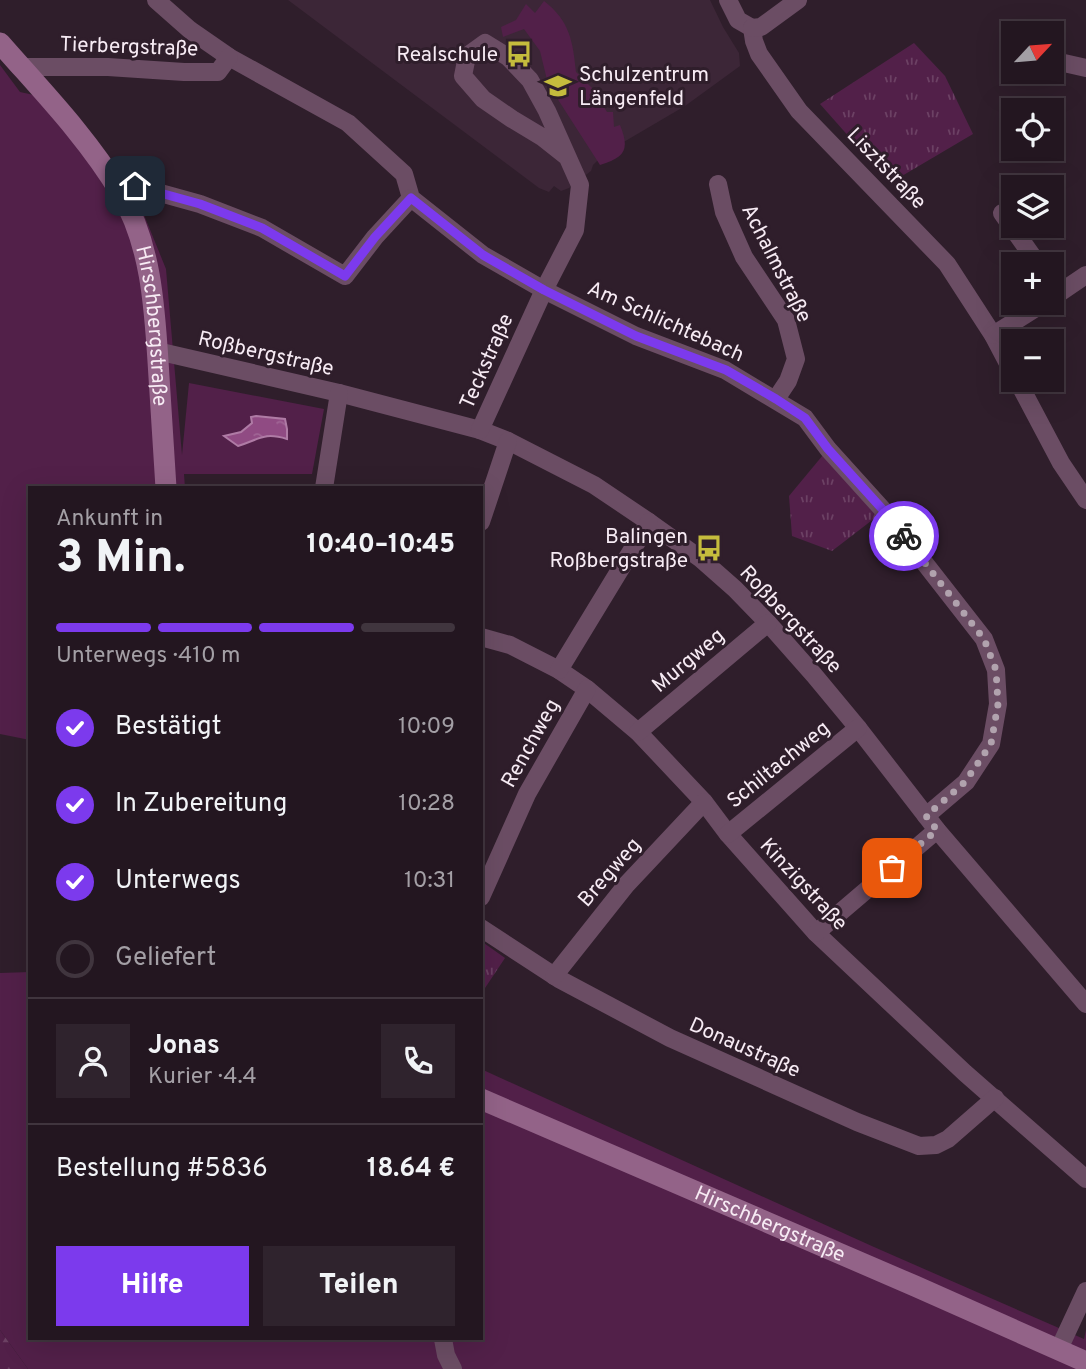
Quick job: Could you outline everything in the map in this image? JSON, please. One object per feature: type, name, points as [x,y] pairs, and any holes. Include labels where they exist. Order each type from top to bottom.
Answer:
[{"type":"street","name":"Am Schlichtebach","points":[[156,0],[190,30],[229,57],[348,123],[404,174],[411,198],[483,255],[544,290],[636,336],[726,370],[805,418],[828,449],[884,511],[984,639],[996,670],[998,704],[991,744],[932,823],[816,933]]},
{"type":"street","name":"Lisztstraße","points":[[728,0],[738,20],[752,28],[759,54],[799,111],[947,264],[1001,350]]},
{"type":"street","points":[[752,28],[761,27],[798,0]]},
{"type":"street","name":"Hirschbergstraße","points":[[0,43],[92,149],[121,193],[138,230],[150,273],[158,351],[166,486]]},
{"type":"street","name":"Teckstraße","points":[[480,430],[544,290],[575,230],[580,185],[530,80],[509,57],[485,43],[467,56],[463,76],[484,99],[566,156]]},
{"type":"street","name":"Tierbergstraße","points":[[21,67],[108,66],[218,72],[229,57]]},
{"type":"street","points":[[1064,63],[1086,68]]},
{"type":"street","name":"Achalmstraße","points":[[718,184],[724,212],[744,257],[786,320],[796,359],[788,381],[776,399]]},
{"type":"street","points":[[121,193],[135,186],[200,204],[262,228],[345,276],[375,237],[411,198]]},
{"type":"street","points":[[1064,287],[1086,275]]},
{"type":"street","points":[[993,335],[1022,315]]},
{"type":"street","name":"Roßbergstraße","points":[[158,351],[339,393],[480,430],[594,485],[649,522],[701,559],[768,623],[814,675],[932,823],[1082,992]]},
{"type":"street","points":[[1023,392],[1061,463],[1086,500]]},
{"type":"street","points":[[324,486],[339,393]]},
{"type":"street","points":[[483,516],[508,442]]},
{"type":"street","points":[[559,670],[649,522]]},
{"type":"street","name":"Murgweg","points":[[638,732],[768,623]]},
{"type":"street","name":"Kinzigstraße","points":[[483,638],[510,645],[559,670],[587,689],[638,732],[704,802],[728,834],[816,933],[965,1073],[1086,1178]]},
{"type":"street","name":"Renchweg","points":[[483,893],[527,794],[587,689]]},
{"type":"street","name":"Schiltachweg","points":[[728,834],[858,729]]},
{"type":"street","name":"Bregweg","points":[[554,976],[626,884],[704,802]]},
{"type":"street","name":"Donaustraße","points":[[483,929],[554,976],[670,1038],[857,1122],[919,1146],[936,1145],[948,1139],[995,1098]]},
{"type":"street","name":"Hirschbergstraße","points":[[483,1100],[1086,1362]]},
{"type":"street","points":[[1059,1349],[1086,1291]]},
{"type":"street","points":[[443,1340],[446,1355],[453,1369]]},
{"type":"shaded area","name":"Schulzentrum Längenfeld","points":[[288,0],[710,0],[739,53],[740,66],[685,106],[605,153],[593,165],[591,171],[569,188],[561,191],[554,186],[549,192],[539,188]]},
{"type":"green space","points":[[544,1],[565,24],[576,72],[593,89],[607,112],[613,112],[614,127],[620,125],[625,141],[623,151],[615,159],[600,165],[548,84],[540,51],[524,29],[503,37],[501,27],[516,20],[526,4],[535,13]]},
{"type":"green space","points":[[914,43],[945,76],[973,134],[890,183],[820,104]]},
{"type":"green space","points":[[0,65],[20,92],[57,100],[138,200],[166,269],[182,455],[189,383],[324,409],[312,474],[184,474],[185,486],[28,486],[28,740],[0,734]]},
{"type":"green space","points":[[828,449],[884,511],[832,551],[792,536],[789,496]]},
{"type":"green space","points":[[483,942],[505,958],[483,991]]},
{"type":"green space","points":[[28,972],[28,1340],[483,1340],[483,1070],[1084,1339],[1086,1330],[1086,1369],[28,1369],[0,1330],[0,973]]},
{"type":"green space","points":[[0,1330],[28,1369],[0,1369]]},
{"type":"water","points":[[251,417],[285,419],[287,439],[267,436],[238,446],[224,436],[241,432],[252,423]]},
{"type":"way so far","points":[[892,868],[937,830],[926,816],[965,782],[991,744],[998,704],[996,670],[984,639],[904,536]]},
{"type":"place","name":"Realschule","points":[[519,54]]},
{"type":"place","name":"Schulzentrum Längenfeld","points":[[558,86]]},
{"type":"place","name":"Balingen Roßbergstraße","points":[[709,548]]},
{"type":"route","points":[[135,186],[200,204],[262,228],[345,276],[375,237],[411,198],[483,255],[544,290],[636,336],[726,370],[805,418],[828,449],[904,536]]}]
